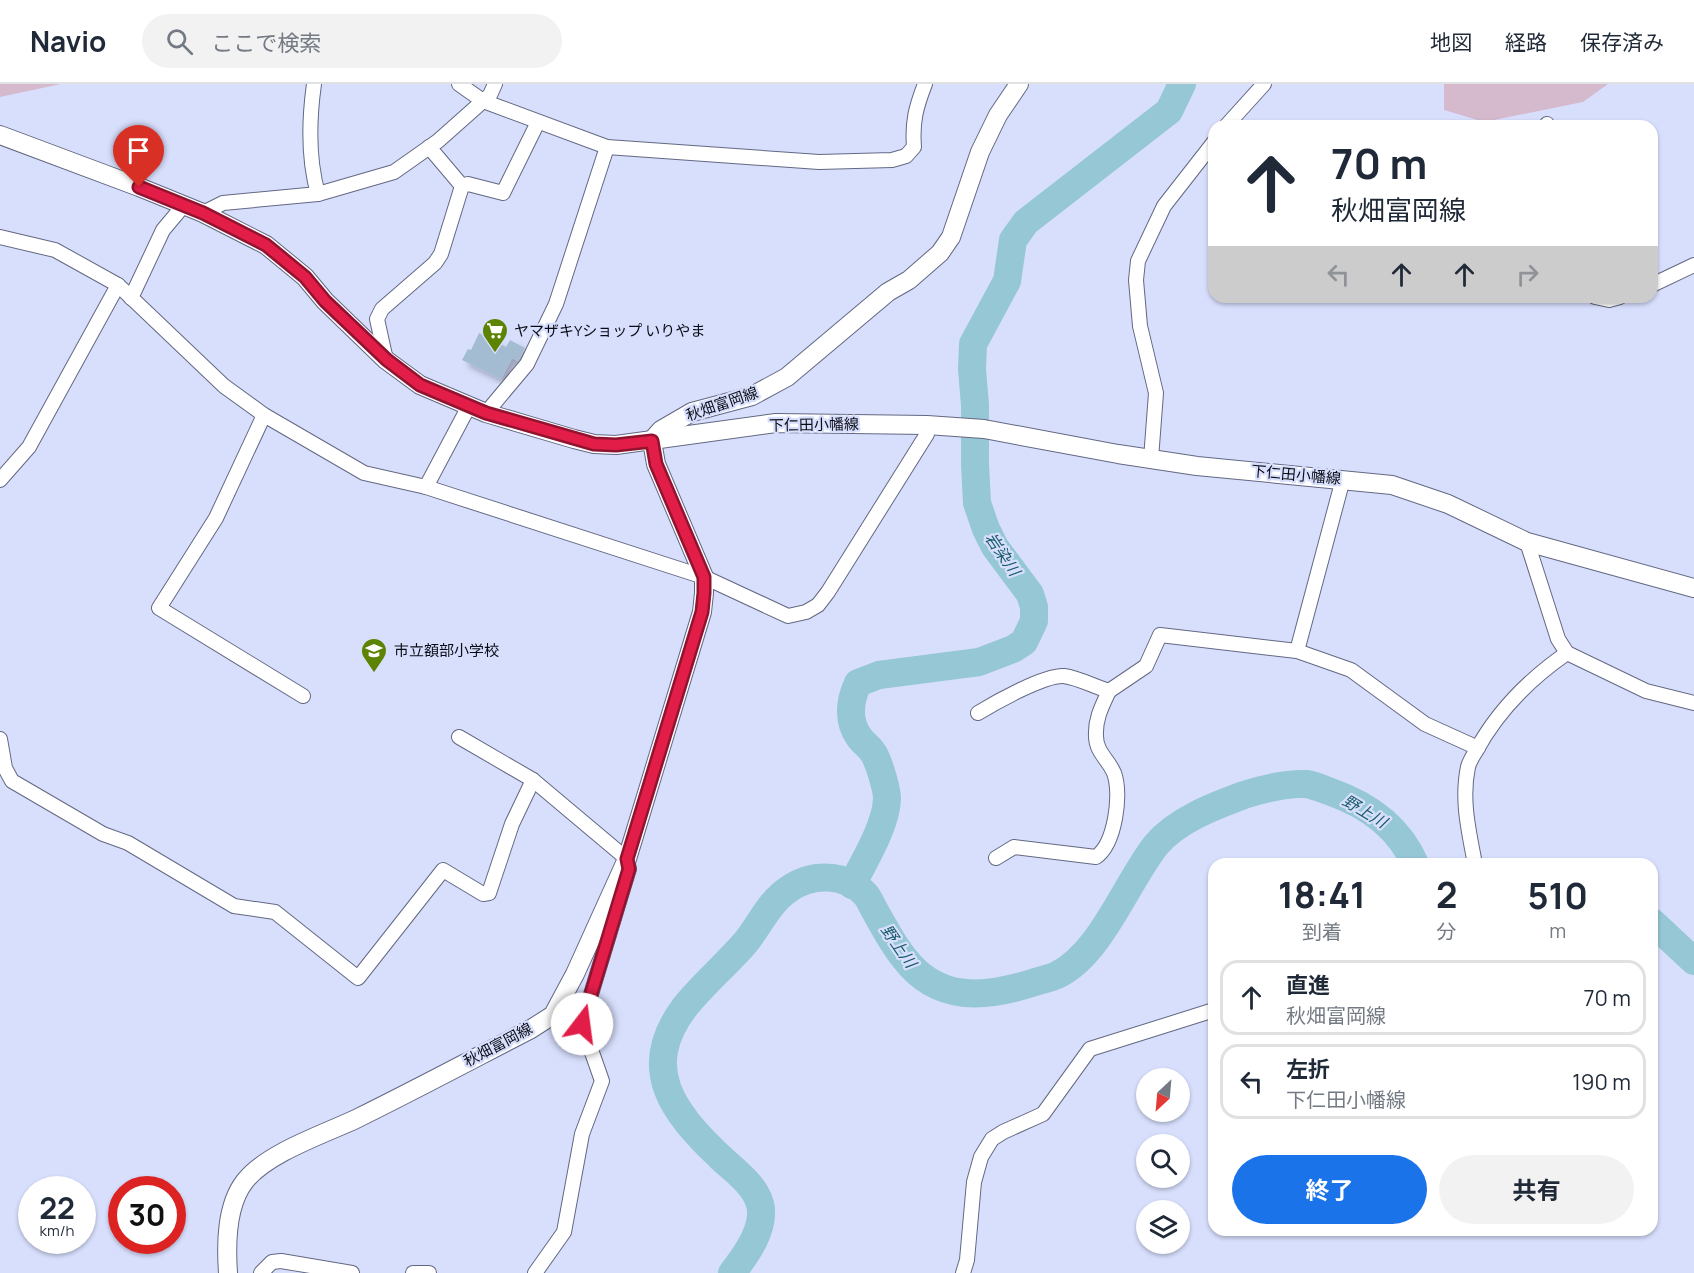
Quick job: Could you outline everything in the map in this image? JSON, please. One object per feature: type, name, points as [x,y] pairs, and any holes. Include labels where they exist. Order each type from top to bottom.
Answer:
[{"type":"main road","name":"秋畑富岡線","points":[[228,1273],[227,1251],[235,1198],[246,1180],[267,1161],[357,1119],[531,1029],[553,1015],[575,974],[627,859],[702,612],[704,577],[656,464],[652,441],[661,430],[692,412],[752,396],[787,377],[888,292],[909,280],[940,253],[951,237],[980,152],[998,115],[1019,84]]},
{"type":"main road","name":"下仁田小幡線","points":[[0,135],[184,205],[266,245],[283,257],[387,360],[420,385],[478,409],[594,444],[616,445],[652,441],[776,423],[927,425],[984,429],[1197,466],[1392,485],[1448,504],[1527,542],[1694,588]]},
{"type":"street","points":[[314,84],[311,111],[313,175],[318,194]]},
{"type":"street","points":[[459,84],[483,101],[607,147],[819,162],[892,160],[906,156],[914,147],[912,127],[925,84]]},
{"type":"street","points":[[203,213],[223,203],[318,194],[394,172],[429,147],[490,95],[495,84]]},
{"type":"street","points":[[1231,120],[1264,84]]},
{"type":"street","points":[[462,186],[468,184],[503,193],[538,122]]},
{"type":"street","points":[[429,147],[462,186]]},
{"type":"street","points":[[426,488],[478,409],[527,364],[556,304],[607,147]]},
{"type":"street","points":[[1151,459],[1156,393],[1140,326],[1136,280],[1138,261],[1164,206],[1208,150]]},
{"type":"street","points":[[387,360],[377,319],[382,309],[435,263],[441,254],[462,186]]},
{"type":"street","points":[[131,298],[163,230],[184,205]]},
{"type":"street","points":[[0,237],[55,250],[118,285],[224,386],[264,415],[364,473],[426,488],[704,577],[788,616],[806,612],[818,605],[828,592],[927,434],[927,425]]},
{"type":"street","points":[[1658,282],[1694,265]]},
{"type":"street","points":[[0,480],[29,447],[118,285]]},
{"type":"street","points":[[264,415],[216,518],[159,608],[303,696]]},
{"type":"street","points":[[1297,651],[1343,479]]},
{"type":"street","points":[[1527,542],[1558,639],[1567,653],[1646,691],[1694,703]]},
{"type":"street","points":[[996,858],[1014,847],[1096,857],[1103,852],[1118,808],[1115,776],[1110,765],[1100,753],[1096,737],[1098,716],[1109,692],[1146,666],[1160,635],[1297,651],[1351,669],[1425,724],[1478,748]]},
{"type":"street","points":[[1474,858],[1466,818],[1465,795],[1468,766],[1484,736],[1513,700],[1547,667],[1567,653]]},
{"type":"street","points":[[978,713],[1007,695],[1054,676],[1066,676],[1109,692]]},
{"type":"street","points":[[459,738],[533,780],[627,859],[629,869],[582,1024],[602,1081],[582,1134],[564,1232],[535,1273]]},
{"type":"street","points":[[0,739],[5,768],[12,781],[103,834],[128,843],[234,906],[275,912],[358,978],[443,870],[483,894],[489,893],[512,824],[533,780]]},
{"type":"street","points":[[963,1273],[967,1260],[974,1182],[981,1156],[992,1139],[1043,1114],[1090,1049],[1208,1012]]},
{"type":"street","points":[[261,1273],[272,1262],[281,1261],[352,1273]]},
{"type":"street","points":[[413,1273],[429,1273]]},
{"type":"shaded area","points":[[0,84],[61,84],[0,97]]},
{"type":"shaded area","points":[[1444,84],[1608,84],[1583,102],[1494,120],[1477,120],[1444,110]]},
{"type":"building","name":"ヤマザキYショップ いりやま","points":[[479,333],[506,347],[510,340],[525,348],[518,361],[512,358],[501,379],[462,360],[468,349],[471,350]]},
{"type":"waterway","name":"岩染川","points":[[852,885],[879,832],[887,799],[876,758],[859,737],[851,717],[853,696],[858,683],[879,675],[979,662],[1013,649],[1024,642],[1034,621],[1034,607],[1030,594],[995,547],[977,503],[973,344],[1007,281],[1013,240],[1026,222],[1169,111],[1182,84]]},
{"type":"waterway","name":"野上川","points":[[732,1273],[754,1241],[760,1222],[760,1204],[748,1183],[702,1140],[676,1106],[667,1088],[663,1070],[664,1051],[671,1030],[684,1008],[745,943],[770,907],[789,889],[818,878],[848,882],[866,896],[897,948],[918,973],[932,983],[947,989],[963,993],[980,993],[997,992],[1048,978],[1073,965],[1100,935],[1145,861],[1165,836],[1185,821],[1251,793],[1283,785],[1306,784],[1345,797],[1370,811],[1391,828],[1412,858]]},
{"type":"waterway","name":"野上川","points":[[1658,928],[1694,961]]},
{"type":"place","name":"ヤマザキYショップ いりやま","points":[[495,354]]},
{"type":"place","name":"市立額部小学校","points":[[374,674]]},
{"type":"route","points":[[139,187],[203,213],[266,245],[305,277],[359,335],[420,385],[486,413],[594,444],[616,445],[652,441],[656,464],[704,577],[702,612],[627,859],[629,869],[582,1024]]}]
